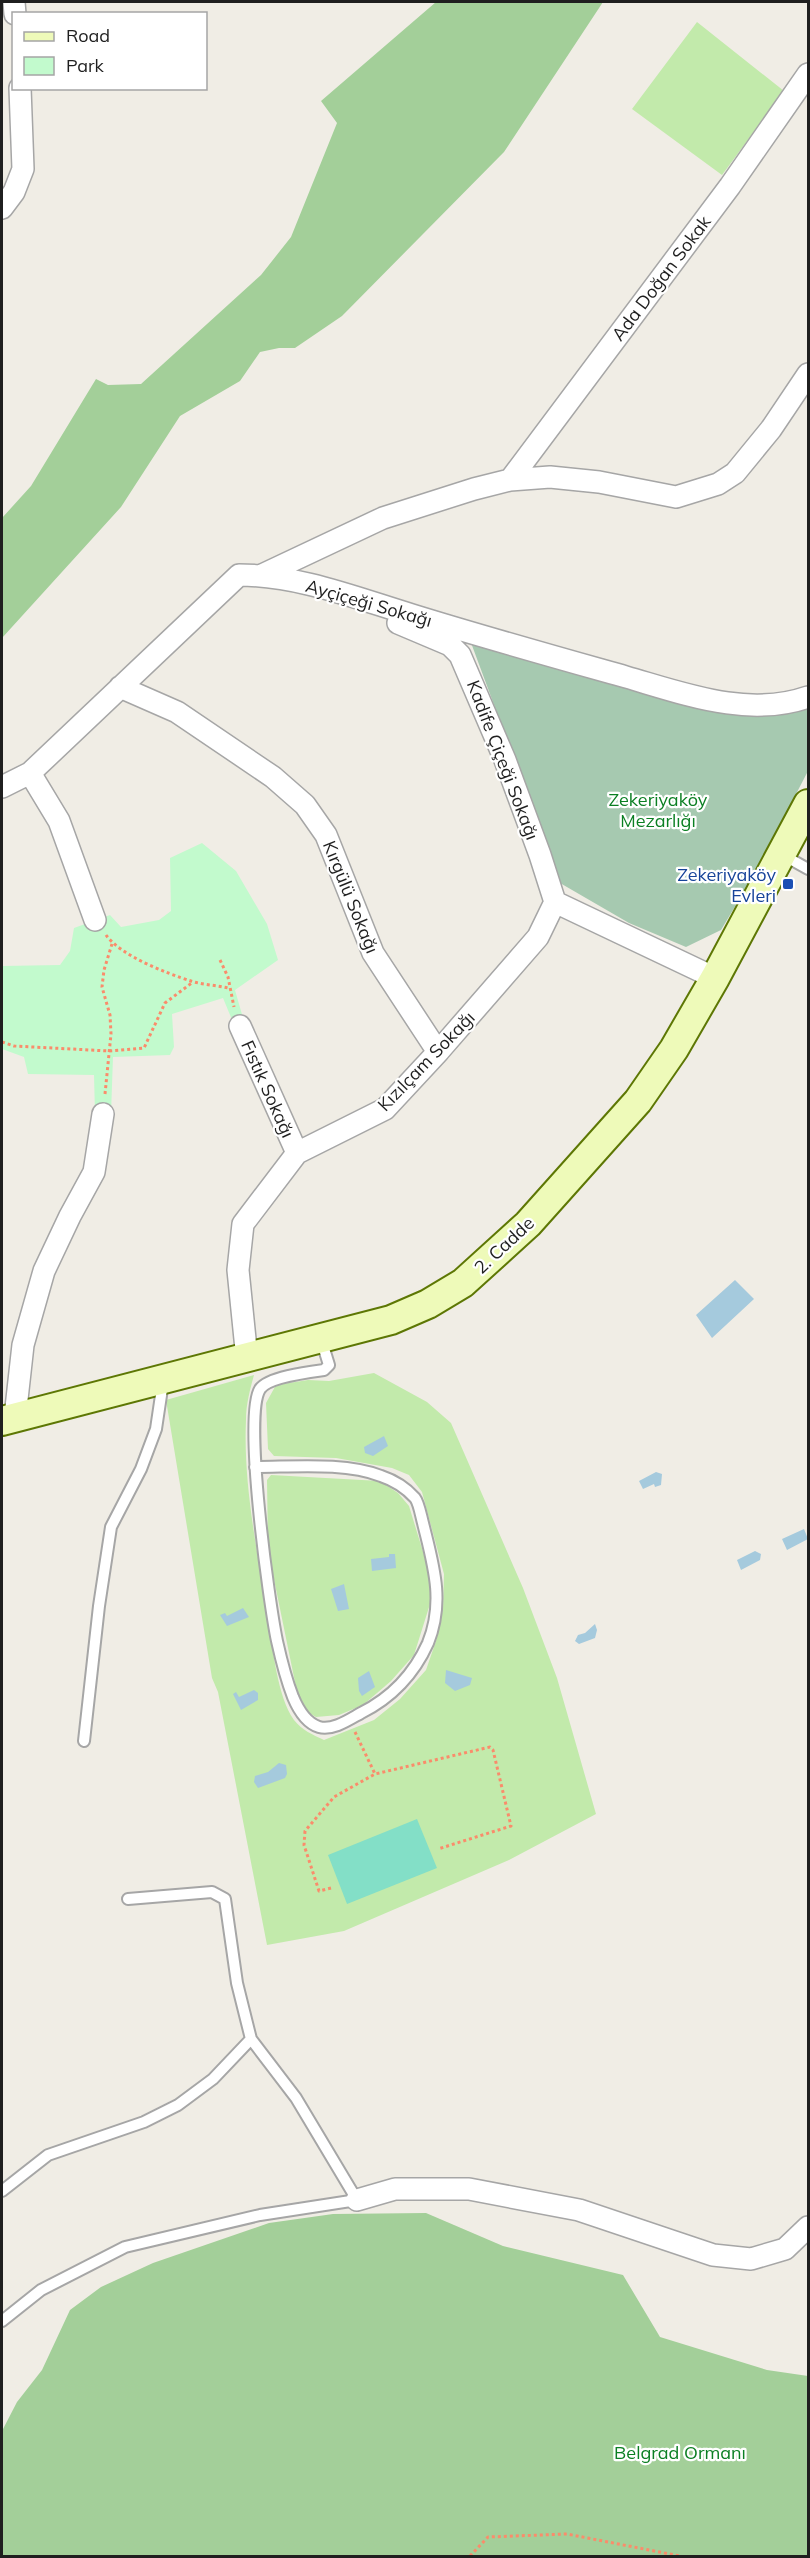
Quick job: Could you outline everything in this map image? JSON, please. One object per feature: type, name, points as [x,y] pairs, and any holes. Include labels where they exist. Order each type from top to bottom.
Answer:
[{"type":"street","name":"Ada Doğan Sokak","points":[[510,480],[730,186],[808,74]]},
{"type":"street","points":[[2,208],[14,192],[23,168],[20,90]]},
{"type":"street","points":[[262,575],[383,518],[510,480],[550,477],[599,482],[676,497],[702,490],[718,484],[735,473],[771,429],[808,374]]},
{"type":"street","name":"Ayçiçeği Sokağı","points":[[2,787],[30,773],[239,575],[262,575],[332,591],[602,670],[728,704],[752,706],[778,704],[808,697]]},
{"type":"street","name":"Kadife Çiçeği Sokağı","points":[[262,575],[383,617],[450,645],[460,655],[505,760],[555,902]]},
{"type":"street","name":"Kırgülü Sokağı","points":[[120,687],[177,712],[273,777],[304,806],[326,835],[373,953],[438,1052]]},
{"type":"street","points":[[30,773],[60,821],[95,920]]},
{"type":"street","name":"2. Cadde","points":[[8,1419],[391,1320],[428,1304],[463,1283],[528,1224],[638,1101],[674,1049],[715,978],[808,804]]},
{"type":"street","points":[[555,902],[715,978]]},
{"type":"street","name":"Kızılçam Sokağı","points":[[247,1359],[238,1270],[243,1224],[297,1153],[385,1109],[538,937],[555,902]]},
{"type":"street","name":"Fıstık Sokağı","points":[[240,1026],[297,1153]]},
{"type":"street","points":[[8,1419],[22,1345],[44,1272],[94,1172],[103,1114]]},
{"type":"street","points":[[357,2200],[395,2189],[469,2189],[579,2210],[713,2255],[751,2259],[785,2249],[808,2227]]},
{"type":"lane","points":[[781,854],[808,869]]},
{"type":"lane","points":[[255,1467],[309,1467],[368,1471],[392,1480],[416,1499],[437,1577],[436,1606],[431,1634],[421,1658],[402,1683],[382,1703],[329,1728],[318,1727],[303,1716],[291,1689],[277,1641],[255,1467],[255,1399],[261,1387],[273,1381],[324,1370],[329,1365],[321,1339]]},
{"type":"lane","points":[[84,1741],[99,1606],[111,1527],[141,1469],[156,1429],[164,1378]]},
{"type":"lane","points":[[2,2321],[41,2290],[125,2247],[260,2215],[357,2200],[297,2098],[251,2039],[237,1983],[225,1899],[212,1892],[128,1899]]},
{"type":"lane","points":[[2,2191],[48,2155],[144,2122],[178,2105],[213,2079],[251,2039]]},
{"type":"path","points":[[95,920],[112,944],[126,953],[193,982],[228,988]]},
{"type":"path","points":[[103,1114],[110,1015],[102,987],[104,970],[112,944]]},
{"type":"path","points":[[220,960],[228,977],[228,988],[240,1026]]},
{"type":"path","points":[[2,1042],[14,1046],[109,1051],[144,1048],[165,1004],[193,982]]},
{"type":"path","points":[[348,1720],[375,1774]]},
{"type":"path","points":[[331,1888],[319,1891],[304,1845],[305,1831],[334,1797],[375,1774],[490,1747],[493,1750],[511,1826],[438,1849]]},
{"type":"path","points":[[470,2556],[488,2537],[567,2534],[680,2556]]},
{"type":"green space","points":[[436,2],[603,2],[504,152],[342,316],[295,348],[279,348],[260,352],[240,381],[180,416],[121,507],[2,638],[2,518],[31,486],[96,379],[108,385],[141,384],[261,275],[291,237],[337,123],[321,101]]},
{"type":"green space","points":[[697,22],[784,91],[722,175],[632,109]]},
{"type":"green space","name":"Zekeriyaköy Mezarlığı","points":[[470,640],[747,716],[808,703],[808,771],[755,873],[721,930],[686,947],[629,923],[560,883]]},
{"type":"green space","points":[[202,843],[236,871],[267,924],[278,960],[235,990],[245,1025],[235,1027],[223,998],[172,1014],[174,1047],[170,1055],[113,1057],[111,1114],[95,1114],[94,1075],[28,1074],[24,1057],[2,1049],[2,966],[60,965],[70,951],[74,928],[110,915],[121,927],[159,920],[171,911],[170,858]]},
{"type":"green space","points":[[374,1373],[427,1402],[451,1423],[523,1588],[557,1678],[596,1814],[509,1860],[344,1931],[267,1945],[218,1692],[212,1678],[166,1400],[254,1375],[246,1414],[247,1470],[252,1520],[276,1671],[283,1698],[294,1720],[304,1729],[324,1740],[374,1720],[400,1699],[426,1670],[436,1641],[443,1609],[444,1574],[422,1492],[409,1475],[392,1468],[336,1458],[274,1456],[268,1449],[266,1403],[276,1385],[308,1380],[329,1381]]},
{"type":"green space","points":[[271,1475],[380,1481],[398,1493],[409,1506],[424,1555],[431,1585],[430,1604],[414,1655],[391,1681],[363,1705],[339,1715],[316,1717],[309,1713],[297,1692],[268,1550],[267,1480]]},
{"type":"green space","points":[[417,1819],[437,1868],[347,1904],[328,1855]]},
{"type":"green space","name":"Belgrad Ormanı","points":[[426,2213],[503,2246],[623,2275],[660,2337],[767,2370],[808,2376],[808,2556],[2,2556],[2,2431],[17,2402],[42,2370],[70,2310],[101,2287],[153,2263],[269,2223],[333,2214]]},
{"type":"water","points":[[735,1280],[754,1299],[712,1338],[696,1315]]},
{"type":"water","points":[[384,1436],[388,1446],[373,1456],[365,1453],[364,1447]]},
{"type":"water","points":[[656,1472],[662,1474],[661,1485],[655,1487],[654,1484],[643,1489],[639,1481]]},
{"type":"water","points":[[804,1529],[808,1539],[787,1550],[782,1539]]},
{"type":"water","points":[[755,1551],[761,1554],[760,1560],[741,1570],[737,1560]]},
{"type":"water","points":[[389,1554],[395,1554],[396,1568],[372,1571],[371,1559],[389,1557]]},
{"type":"water","points":[[344,1584],[349,1609],[338,1611],[331,1589]]},
{"type":"water","points":[[243,1608],[249,1617],[227,1626],[220,1615],[225,1613],[227,1616]]},
{"type":"water","points":[[595,1624],[597,1630],[595,1638],[579,1644],[575,1641],[578,1635],[585,1633]]},
{"type":"water","points":[[446,1670],[472,1678],[470,1685],[455,1691],[445,1683]]},
{"type":"water","points":[[369,1671],[375,1687],[362,1696],[359,1691],[358,1678]]},
{"type":"water","points":[[254,1690],[258,1693],[258,1700],[241,1710],[233,1694],[236,1692],[239,1697]]},
{"type":"water","points":[[279,1763],[286,1765],[285,1778],[258,1788],[254,1782],[255,1776],[268,1772]]},
{"type":"place","name":"Zekeriyaköy Evleri","points":[[788,884]]}]
